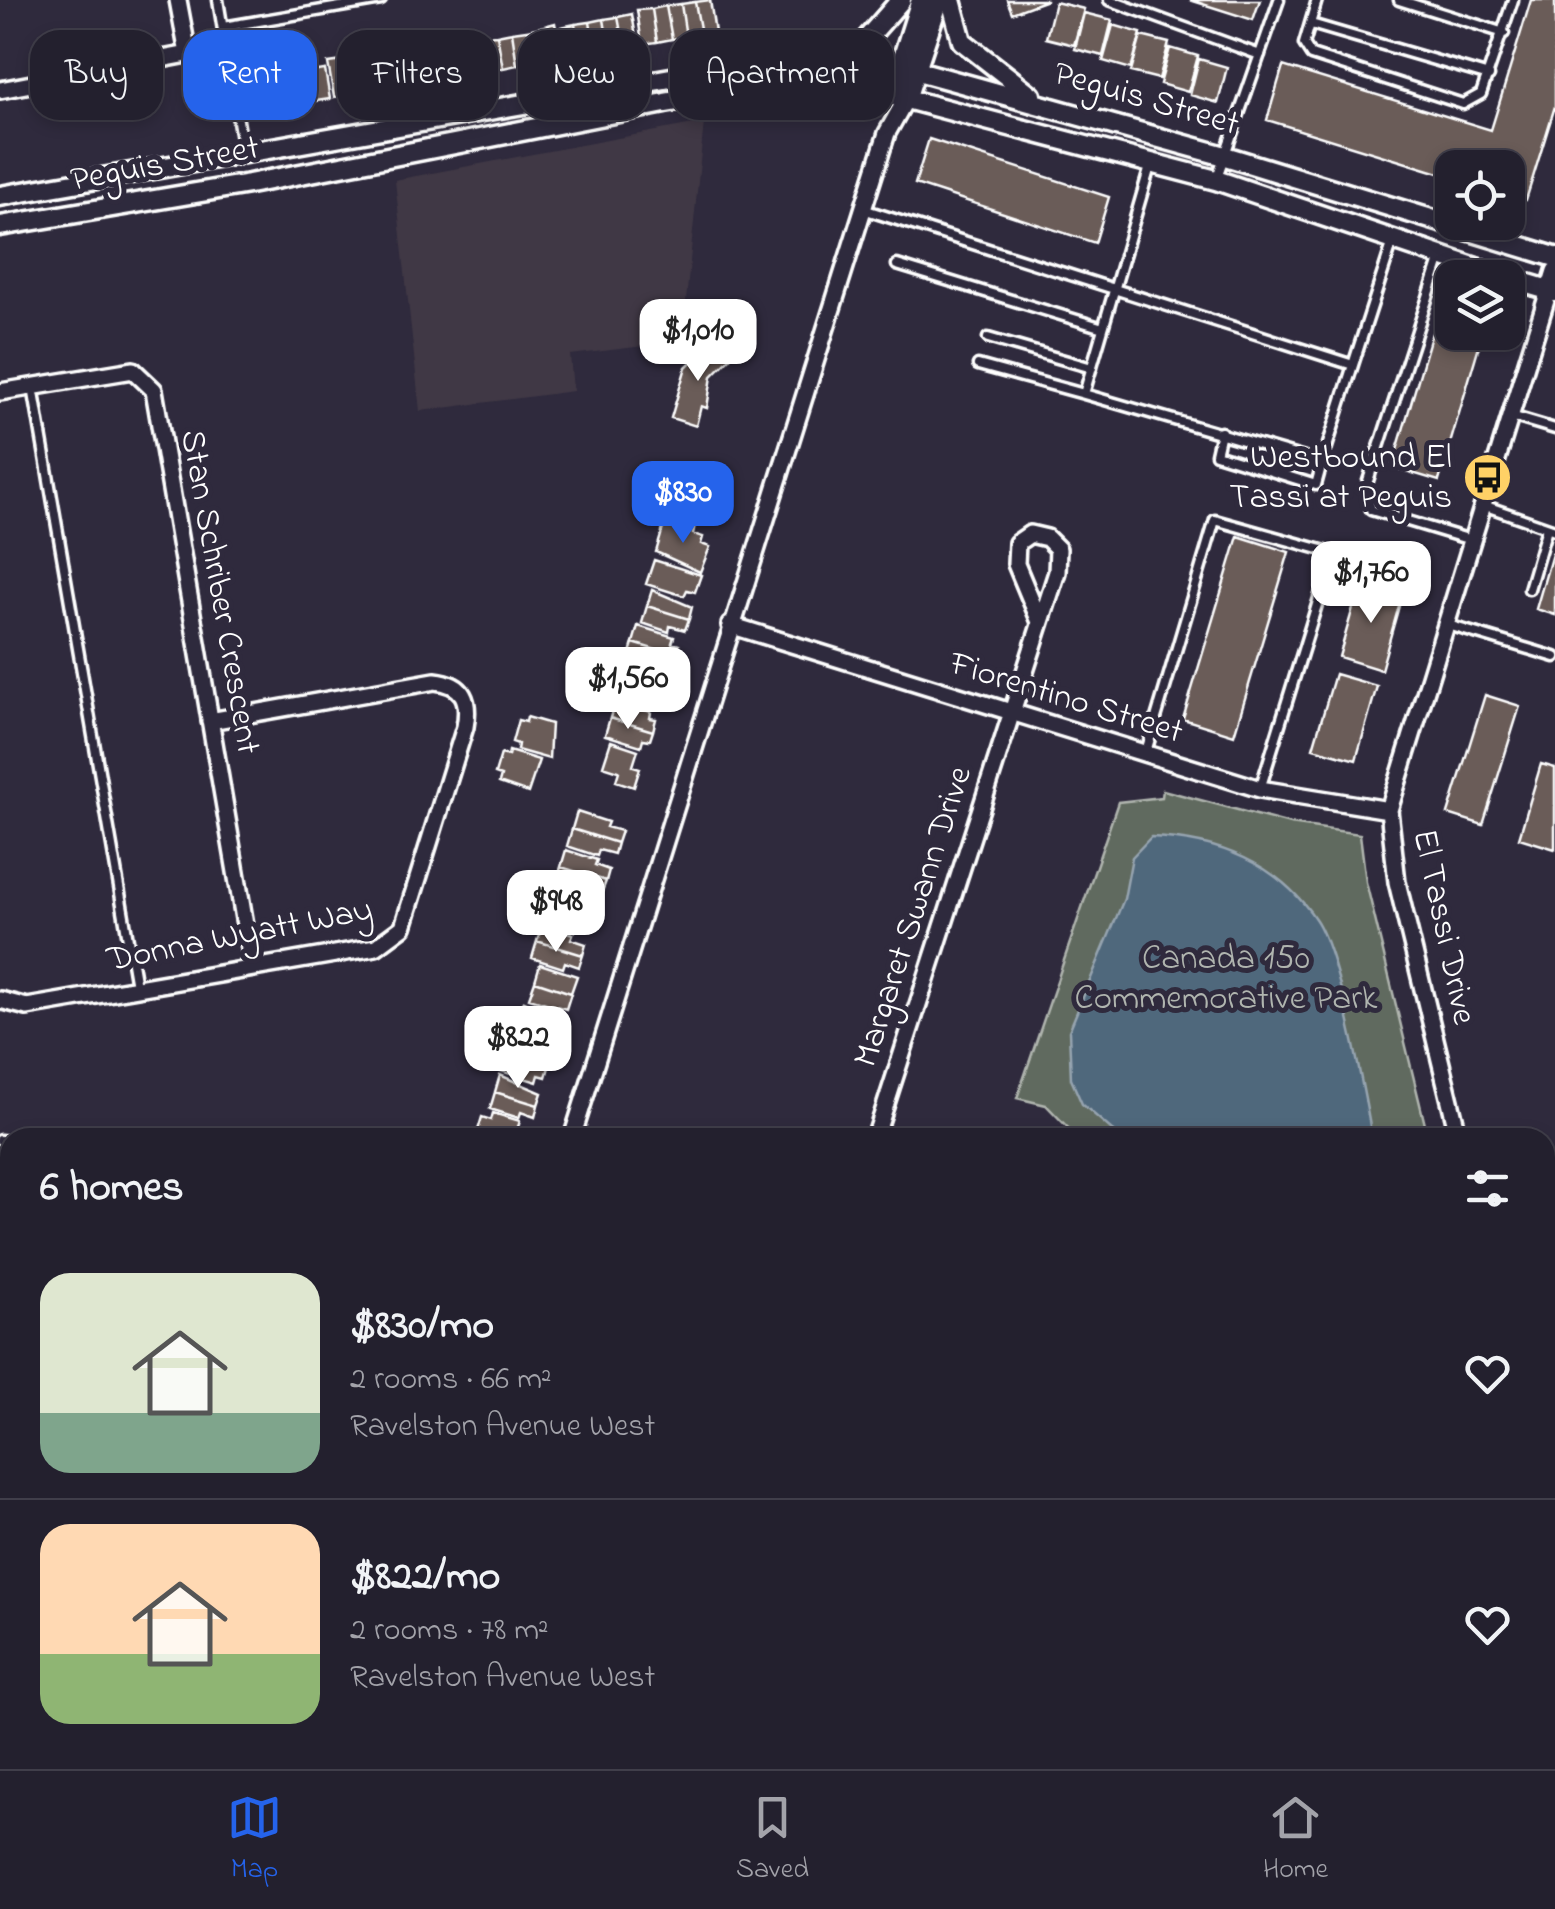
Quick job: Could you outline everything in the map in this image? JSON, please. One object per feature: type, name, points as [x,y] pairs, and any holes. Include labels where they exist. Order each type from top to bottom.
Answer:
[{"type":"street","points":[[0,90],[188,54],[178,0]]},
{"type":"street","points":[[875,30],[901,0]]},
{"type":"street","points":[[575,1128],[908,68],[921,0]]},
{"type":"street","points":[[908,68],[939,0]]},
{"type":"street","points":[[951,0],[962,41],[995,71],[1044,104]]},
{"type":"street","name":"Peguis Street","points":[[894,68],[1044,104],[1555,257]]},
{"type":"street","name":"Peguis Street","points":[[498,107],[670,79]]},
{"type":"street","name":"Peguis Street","points":[[0,226],[760,87],[863,89],[1216,180],[1448,260]]},
{"type":"street","name":"Peguis Street","points":[[0,196],[422,120]]},
{"type":"street","name":"El Tassi Drive","points":[[1457,1128],[1397,882],[1389,810],[1510,415],[1552,292],[1555,271]]},
{"type":"street","name":"Peguis Street","points":[[1525,284],[1552,292]]},
{"type":"street","name":"Stan Schriber Crescent","points":[[0,392],[133,370],[154,390],[252,966]]},
{"type":"street","name":"Margaret Swann Drive","points":[[879,1128],[1057,572],[1058,549],[1047,538],[1030,534],[1018,544],[1016,564],[1040,622]]},
{"type":"street","name":"Fiorentino Street","points":[[730,625],[1010,715],[1260,789],[1389,810]]},
{"type":"street","name":"Donna Wyatt Way","points":[[0,1000],[28,1007],[376,947],[403,927],[468,711],[464,693],[452,683],[435,681],[210,721]]},
{"type":"lane","points":[[218,0],[243,151]]},
{"type":"lane","points":[[223,27],[381,0]]},
{"type":"lane","points":[[1109,0],[1260,55]]},
{"type":"lane","points":[[1216,180],[1279,0]]},
{"type":"lane","points":[[1317,0],[1304,44],[1321,61],[1463,104],[1475,101],[1489,76],[1512,0]]},
{"type":"lane","points":[[1398,0],[1504,33]]},
{"type":"lane","points":[[1310,24],[1489,76]]},
{"type":"lane","points":[[428,120],[432,148]]},
{"type":"lane","points":[[1084,394],[1151,163]]},
{"type":"lane","points":[[863,209],[1116,286],[1353,365]]},
{"type":"lane","points":[[1221,432],[1216,454],[1316,485],[1392,241]]},
{"type":"lane","points":[[1441,258],[1366,488],[1371,510],[1471,540]]},
{"type":"lane","points":[[897,265],[1103,328]]},
{"type":"lane","points":[[988,338],[1092,368]]},
{"type":"lane","points":[[978,364],[1322,463]]},
{"type":"lane","points":[[33,386],[136,986]]},
{"type":"lane","points":[[1510,415],[1555,428]]},
{"type":"lane","points":[[1265,469],[1271,448]]},
{"type":"lane","points":[[1483,505],[1551,529],[1530,589]]},
{"type":"lane","points":[[1145,755],[1215,520],[1420,579]]},
{"type":"lane","points":[[1260,789],[1332,553]]},
{"type":"lane","points":[[1448,625],[1555,658]]},
{"type":"shaded area","points":[[704,122],[685,310],[659,314],[660,344],[570,355],[573,391],[420,411],[395,180]]},
{"type":"green space","name":"Canada 150 Commemorative Park","points":[[1163,790],[1290,824],[1360,834],[1366,882],[1426,1128],[1068,1128],[1046,1105],[1017,1098],[1118,802],[1162,797]]},
{"type":"water","name":"Canada 150 Commemorative Park","points":[[1151,837],[1199,843],[1264,869],[1301,900],[1316,920],[1333,962],[1370,1128],[1110,1128],[1082,1104],[1071,1079],[1069,1031],[1124,899],[1132,857]]},
{"type":"building","points":[[710,0],[715,30],[700,30],[695,2]]},
{"type":"building","points":[[1007,0],[1047,0],[1012,13]]},
{"type":"building","points":[[1190,0],[1260,0],[1253,20]]},
{"type":"building","points":[[1531,0],[1555,0],[1555,106],[1526,200],[1525,150],[1435,150],[1435,172],[1267,120],[1283,66],[1491,130]]},
{"type":"building","points":[[695,2],[700,30],[685,30],[681,4]]},
{"type":"building","points":[[1055,2],[1084,9],[1074,45],[1046,38]]},
{"type":"building","points":[[681,4],[685,30],[670,30],[666,6]]},
{"type":"building","points":[[666,6],[670,39],[657,42],[652,9]]},
{"type":"building","points":[[652,9],[657,42],[650,43],[650,30],[640,30],[637,10]]},
{"type":"building","points":[[1084,13],[1112,20],[1103,56],[1075,49]]},
{"type":"building","points":[[632,14],[635,30],[621,30],[618,17]]},
{"type":"building","points":[[618,17],[621,30],[606,30],[604,19]]},
{"type":"building","points":[[604,19],[606,30],[591,30],[590,22]]},
{"type":"building","points":[[590,22],[591,30],[576,30],[575,24]]},
{"type":"building","points":[[555,23],[556,30],[542,30]]},
{"type":"building","points":[[575,24],[576,30],[562,30]]},
{"type":"building","points":[[1113,25],[1141,33],[1131,69],[1103,61]]},
{"type":"building","points":[[518,31],[518,65],[517,65],[512,32]]},
{"type":"building","points":[[512,32],[517,65],[503,68],[498,35]]},
{"type":"building","points":[[1141,36],[1169,43],[1159,79],[1131,72]]},
{"type":"building","points":[[498,40],[503,68],[498,69]]},
{"type":"building","points":[[1170,48],[1198,56],[1188,92],[1160,84]]},
{"type":"building","points":[[1199,59],[1227,67],[1218,103],[1190,95]]},
{"type":"building","points":[[337,62],[337,96],[334,97],[328,63]]},
{"type":"building","points":[[325,70],[330,99],[317,101],[317,71]]},
{"type":"building","points":[[929,139],[1109,197],[1095,243],[915,184]]},
{"type":"building","points":[[1435,323],[1435,350],[1478,350],[1439,481],[1392,467]]},
{"type":"building","points":[[714,340],[730,358],[712,376],[707,408],[701,406],[696,426],[671,418],[686,367]]},
{"type":"building","points":[[683,521],[695,525],[693,534],[703,537],[701,544],[710,547],[700,572],[656,552],[664,525],[681,530]]},
{"type":"building","points":[[1238,536],[1289,552],[1234,735],[1183,719]]},
{"type":"building","points":[[1552,554],[1555,555],[1555,615],[1536,609]]},
{"type":"building","points":[[654,560],[701,575],[695,592],[687,590],[684,596],[646,584]]},
{"type":"building","points":[[1360,583],[1402,595],[1381,670],[1339,657]]},
{"type":"building","points":[[652,590],[692,607],[689,619],[647,606]]},
{"type":"building","points":[[647,606],[689,619],[685,630],[670,626],[669,632],[642,623]]},
{"type":"building","points":[[638,626],[674,637],[672,643],[679,645],[676,656],[633,643]]},
{"type":"building","points":[[633,643],[676,656],[673,666],[666,664],[664,671],[628,660]]},
{"type":"building","points":[[629,664],[670,681],[666,694],[624,681]]},
{"type":"building","points":[[1335,674],[1377,686],[1356,760],[1313,748]]},
{"type":"building","points":[[624,681],[666,694],[662,705],[648,700],[646,706],[619,698]]},
{"type":"building","points":[[1485,695],[1520,706],[1483,825],[1448,814]]},
{"type":"building","points":[[615,701],[651,712],[650,718],[656,719],[653,731],[610,718]]},
{"type":"building","points":[[527,717],[551,724],[549,759],[517,750],[518,744],[512,742],[518,720],[526,722]]},
{"type":"building","points":[[610,718],[653,731],[650,740],[643,739],[641,746],[605,735]]},
{"type":"building","points":[[611,741],[638,750],[633,766],[640,768],[634,787],[616,781],[619,771],[603,766]]},
{"type":"building","points":[[509,751],[539,760],[528,793],[499,783],[501,776],[495,774],[501,754],[508,756]]},
{"type":"building","points":[[1541,764],[1555,768],[1555,849],[1519,838]]},
{"type":"building","points":[[577,812],[608,822],[606,827],[621,831],[617,843],[572,829]]},
{"type":"building","points":[[572,829],[617,843],[614,854],[599,850],[597,856],[567,846]]},
{"type":"building","points":[[566,850],[597,860],[595,865],[609,870],[606,881],[561,867]]},
{"type":"building","points":[[561,867],[606,881],[602,892],[588,888],[586,893],[555,884]]},
{"type":"building","points":[[554,887],[585,897],[583,902],[598,907],[594,918],[549,904]]},
{"type":"building","points":[[549,904],[594,918],[591,930],[576,925],[575,931],[544,921]]},
{"type":"building","points":[[543,924],[573,934],[571,939],[586,944],[583,955],[537,941]]},
{"type":"building","points":[[537,941],[583,955],[579,967],[565,962],[563,968],[532,958]]},
{"type":"building","points":[[540,964],[577,976],[571,993],[535,981]]},
{"type":"building","points":[[535,981],[571,993],[566,1009],[529,998]]},
{"type":"building","points":[[524,1001],[565,1018],[561,1030],[519,1018]]},
{"type":"building","points":[[519,1018],[561,1030],[558,1042],[543,1037],[541,1043],[514,1035]]},
{"type":"building","points":[[511,1037],[547,1048],[546,1054],[552,1056],[549,1067],[506,1054]]},
{"type":"building","points":[[506,1054],[549,1067],[546,1077],[539,1075],[537,1082],[501,1071]]},
{"type":"building","points":[[500,1075],[542,1093],[538,1105],[495,1092]]},
{"type":"building","points":[[495,1092],[538,1105],[535,1117],[521,1112],[519,1118],[490,1109]]},
{"type":"building","points":[[493,1113],[520,1121],[518,1128],[479,1128],[482,1117],[491,1120]]},
{"type":"place","name":"Westbound El Tassi at Peguis","points":[[1487,478]]}]
